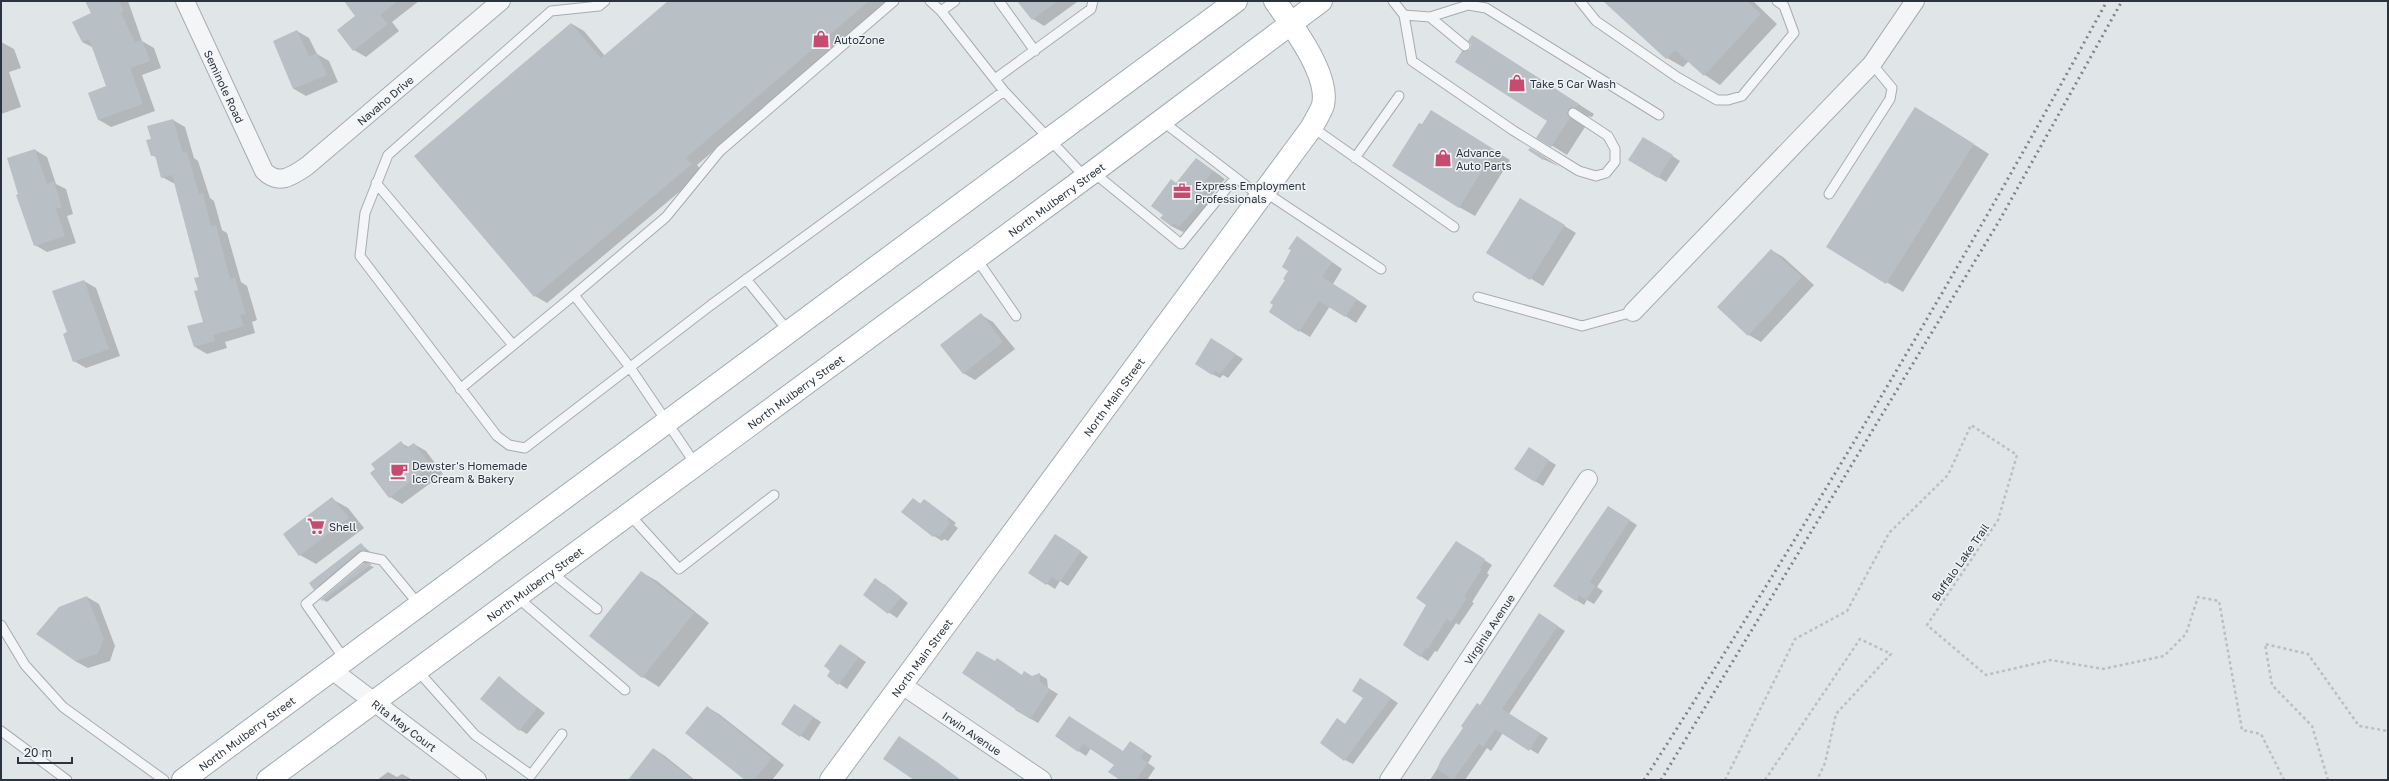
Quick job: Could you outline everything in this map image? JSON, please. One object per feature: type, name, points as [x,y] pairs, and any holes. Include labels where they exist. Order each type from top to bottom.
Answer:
[{"type":"main road","name":"North Mulberry Street","points":[[183,780],[1236,1]]},
{"type":"main road","name":"North Main Street","points":[[831,780],[902,686],[1312,127],[1323,105],[1322,87],[1319,74],[1310,55],[1275,1]]},
{"type":"main road","name":"North Mulberry Street","points":[[279,777],[417,670],[516,596],[1089,175],[1321,1]]},
{"type":"street","name":"Seminole Road","points":[[185,1],[264,171]]},
{"type":"street","name":"Navaho Drive","points":[[264,171],[270,178],[280,179],[290,177],[307,166],[501,1]]},
{"type":"street","points":[[1633,312],[1872,64],[1915,1]]},
{"type":"street","name":"Virginia Avenue","points":[[1389,780],[1588,479]]},
{"type":"street","name":"Rita May Court","points":[[339,665],[374,703],[477,780]]},
{"type":"street","name":"Irwin Avenue","points":[[902,686],[1042,780]]},
{"type":"lane","points":[[605,1],[599,6],[551,11],[388,155],[365,213],[360,256],[497,436],[509,445],[525,448],[629,366],[746,278],[1004,91]]},
{"type":"lane","points":[[460,388],[514,345],[666,217],[720,151],[894,1]]},
{"type":"lane","points":[[930,1],[940,11],[1004,91],[1050,139],[1089,175],[1181,244],[1235,178]]},
{"type":"lane","points":[[940,11],[955,1]]},
{"type":"lane","points":[[999,1],[1035,51]]},
{"type":"lane","points":[[995,79],[1091,9],[1093,1]]},
{"type":"lane","points":[[1394,1],[1404,15],[1412,61],[1514,131],[1579,171],[1596,176],[1606,173],[1615,162],[1616,149],[1608,136],[1573,113]]},
{"type":"lane","points":[[1580,1],[1596,21],[1677,77],[1717,100],[1728,100],[1742,96],[1794,33],[1784,6],[1777,1]]},
{"type":"lane","points":[[1404,15],[1430,17],[1468,5],[1486,8],[1659,115]]},
{"type":"lane","points":[[1430,17],[1465,46]]},
{"type":"lane","points":[[1829,194],[1890,99],[1892,88],[1872,64]]},
{"type":"lane","points":[[1355,158],[1399,96]]},
{"type":"lane","points":[[1161,120],[1235,178],[1263,194],[1381,269]]},
{"type":"lane","points":[[1312,127],[1454,227]]},
{"type":"lane","points":[[376,183],[514,345]]},
{"type":"lane","points":[[976,258],[1016,316]]},
{"type":"lane","points":[[746,278],[789,332]]},
{"type":"lane","points":[[574,295],[629,366],[696,465]]},
{"type":"lane","points":[[1478,297],[1582,326],[1633,312]]},
{"type":"lane","points":[[628,513],[679,568],[774,495]]},
{"type":"lane","points":[[339,665],[306,604],[363,556],[382,560],[420,606]]},
{"type":"lane","points":[[550,571],[597,609]]},
{"type":"lane","points":[[516,596],[625,690]]},
{"type":"lane","points":[[1,625],[25,665],[63,707],[164,780]]},
{"type":"lane","points":[[417,670],[475,735],[531,775],[562,734]]},
{"type":"lane","points":[[1,731],[67,780]]},
{"type":"path","name":"Buffalo Lake Trail","points":[[1725,780],[1795,639],[1847,611],[1890,533],[1948,475],[1971,425],[2017,455],[1998,520],[1927,625],[1986,675],[2051,660],[2103,669],[2164,656],[2186,634],[2198,597],[2219,601],[2242,730],[2262,734],[2284,780]]},
{"type":"path","points":[[1765,780],[1860,639],[1891,654],[1836,714],[1825,763],[1817,780]]},
{"type":"path","points":[[2328,780],[2312,726],[2272,685],[2265,644],[2308,654],[2359,726],[2388,731]]},
{"type":"building","points":[[85,1],[119,1],[124,12],[121,13],[135,42],[142,40],[150,61],[130,68],[143,104],[98,120],[88,93],[106,86],[89,39],[82,42],[72,22],[91,13]]},
{"type":"building","points":[[344,1],[398,1],[380,15],[388,24],[353,51],[337,30],[355,16]]},
{"type":"building","points":[[668,1],[869,1],[686,158],[692,164],[534,297],[414,156],[571,23],[601,58]]},
{"type":"building","points":[[1017,1],[1058,1],[1032,20]]},
{"type":"building","points":[[1603,1],[1747,1],[1761,14],[1704,76],[1675,50],[1666,59]]},
{"type":"building","points":[[297,30],[309,56],[317,53],[327,75],[293,89],[273,41]]},
{"type":"building","name":"Take 5 Car Wash","points":[[1472,35],[1579,104],[1576,108],[1571,108],[1568,110],[1570,118],[1551,147],[1536,138],[1547,121],[1455,62],[1462,51],[1470,50],[1471,44],[1468,41]]},
{"type":"building","points":[[1915,107],[1974,144],[1886,284],[1826,247]]},
{"type":"building","name":"Advance Auto Parts","points":[[1431,110],[1495,150],[1459,208],[1392,166],[1419,123],[1422,124]]},
{"type":"building","points":[[173,119],[183,153],[187,152],[199,194],[203,193],[211,226],[216,225],[230,279],[235,278],[246,314],[240,315],[244,326],[213,335],[215,341],[194,347],[187,326],[203,322],[194,291],[198,290],[194,278],[199,277],[172,175],[161,178],[155,155],[151,156],[146,140],[151,139],[147,126]]},
{"type":"building","points":[[1643,137],[1673,155],[1658,178],[1628,160]]},
{"type":"building","points":[[1530,148],[1545,157],[1543,160],[1528,150]]},
{"type":"building","points":[[35,149],[47,184],[54,181],[62,207],[56,209],[65,236],[34,246],[16,195],[18,194],[7,158]]},
{"type":"building","name":"Express Employment Professionals","points":[[1196,158],[1213,171],[1199,189],[1204,193],[1199,200],[1201,202],[1198,206],[1179,227],[1174,223],[1171,226],[1160,218],[1163,215],[1151,206],[1171,179],[1176,183]]},
{"type":"building","points":[[1520,198],[1565,225],[1530,280],[1486,253]]},
{"type":"building","points":[[1297,236],[1332,262],[1322,277],[1357,299],[1345,317],[1319,301],[1299,332],[1269,312],[1273,305],[1270,303],[1285,280],[1283,279],[1288,271],[1282,267],[1291,250],[1288,249]]},
{"type":"building","points":[[1771,249],[1802,277],[1748,336],[1717,307]]},
{"type":"building","points":[[84,280],[109,349],[73,362],[63,334],[67,332],[52,291]]},
{"type":"building","points":[[981,313],[1003,342],[963,374],[940,345]]},
{"type":"building","points":[[1211,338],[1236,354],[1220,374],[1215,371],[1212,375],[1195,364]]},
{"type":"building","name":"Dewster's Homemade Ice Cream & Bakery","points":[[401,441],[406,448],[414,443],[431,466],[389,498],[370,473],[375,469],[371,464]]},
{"type":"building","points":[[1529,447],[1549,460],[1535,482],[1514,469]]},
{"type":"building","name":"Shell","points":[[332,497],[349,518],[299,556],[283,534]]},
{"type":"building","points":[[913,498],[920,504],[924,499],[949,518],[947,520],[950,523],[939,537],[936,534],[933,537],[901,512]]},
{"type":"building","points":[[1608,506],[1630,520],[1590,582],[1595,586],[1586,600],[1579,595],[1576,601],[1553,586]]},
{"type":"building","points":[[1055,534],[1081,551],[1060,582],[1052,577],[1046,585],[1028,573]]},
{"type":"building","points":[[1456,541],[1485,559],[1480,568],[1482,569],[1464,596],[1467,598],[1451,622],[1447,619],[1428,649],[1426,648],[1420,657],[1403,645],[1426,605],[1416,598]]},
{"type":"building","points":[[361,543],[367,551],[359,551],[314,590],[309,583]]},
{"type":"building","points":[[365,562],[372,564],[322,601],[321,599]]},
{"type":"building","points":[[641,571],[694,613],[642,678],[589,636]]},
{"type":"building","points":[[875,578],[901,597],[888,614],[863,595]]},
{"type":"building","points":[[87,596],[104,639],[98,654],[75,661],[36,634],[59,607]]},
{"type":"building","points":[[1539,613],[1558,626],[1502,709],[1540,733],[1529,751],[1495,729],[1483,747],[1479,744],[1453,780],[1437,769],[1441,760],[1463,728],[1461,726],[1477,703],[1480,705]]},
{"type":"building","points":[[840,644],[859,657],[838,685],[827,676],[830,671],[824,666]]},
{"type":"building","points":[[977,651],[995,661],[997,658],[1022,675],[1024,671],[1032,676],[1040,673],[1040,682],[1050,689],[1030,719],[962,673]]},
{"type":"building","points":[[499,676],[537,708],[519,731],[480,699]]},
{"type":"building","points":[[1360,678],[1391,698],[1344,761],[1320,743],[1337,718],[1345,724],[1363,698],[1352,691]]},
{"type":"building","points":[[794,704],[814,717],[800,737],[781,724]]},
{"type":"building","points":[[707,706],[772,758],[754,780],[745,780],[685,733]]},
{"type":"building","points":[[1069,716],[1123,751],[1130,741],[1145,751],[1141,758],[1148,763],[1136,780],[1120,780],[1108,772],[1114,765],[1083,744],[1078,752],[1055,736]]},
{"type":"building","points":[[899,736],[961,780],[914,780],[883,759]]},
{"type":"building","points":[[653,748],[693,780],[628,780]]},
{"type":"railway","points":[[1644,780],[1765,588],[1882,395],[1996,199],[2107,1]]},
{"type":"railway","points":[[1661,780],[1998,223],[2122,1]]},
{"type":"place","name":"AutoZone","points":[[821,39]]},
{"type":"place","name":"Take 5 Car Wash","points":[[1517,83]]},
{"type":"place","name":"Advance Auto Parts","points":[[1443,158]]},
{"type":"place","name":"Express Employment Professionals","points":[[1182,191]]},
{"type":"place","name":"Dewster's Homemade Ice Cream & Bakery","points":[[399,471]]},
{"type":"place","name":"Shell","points":[[316,526]]}]
